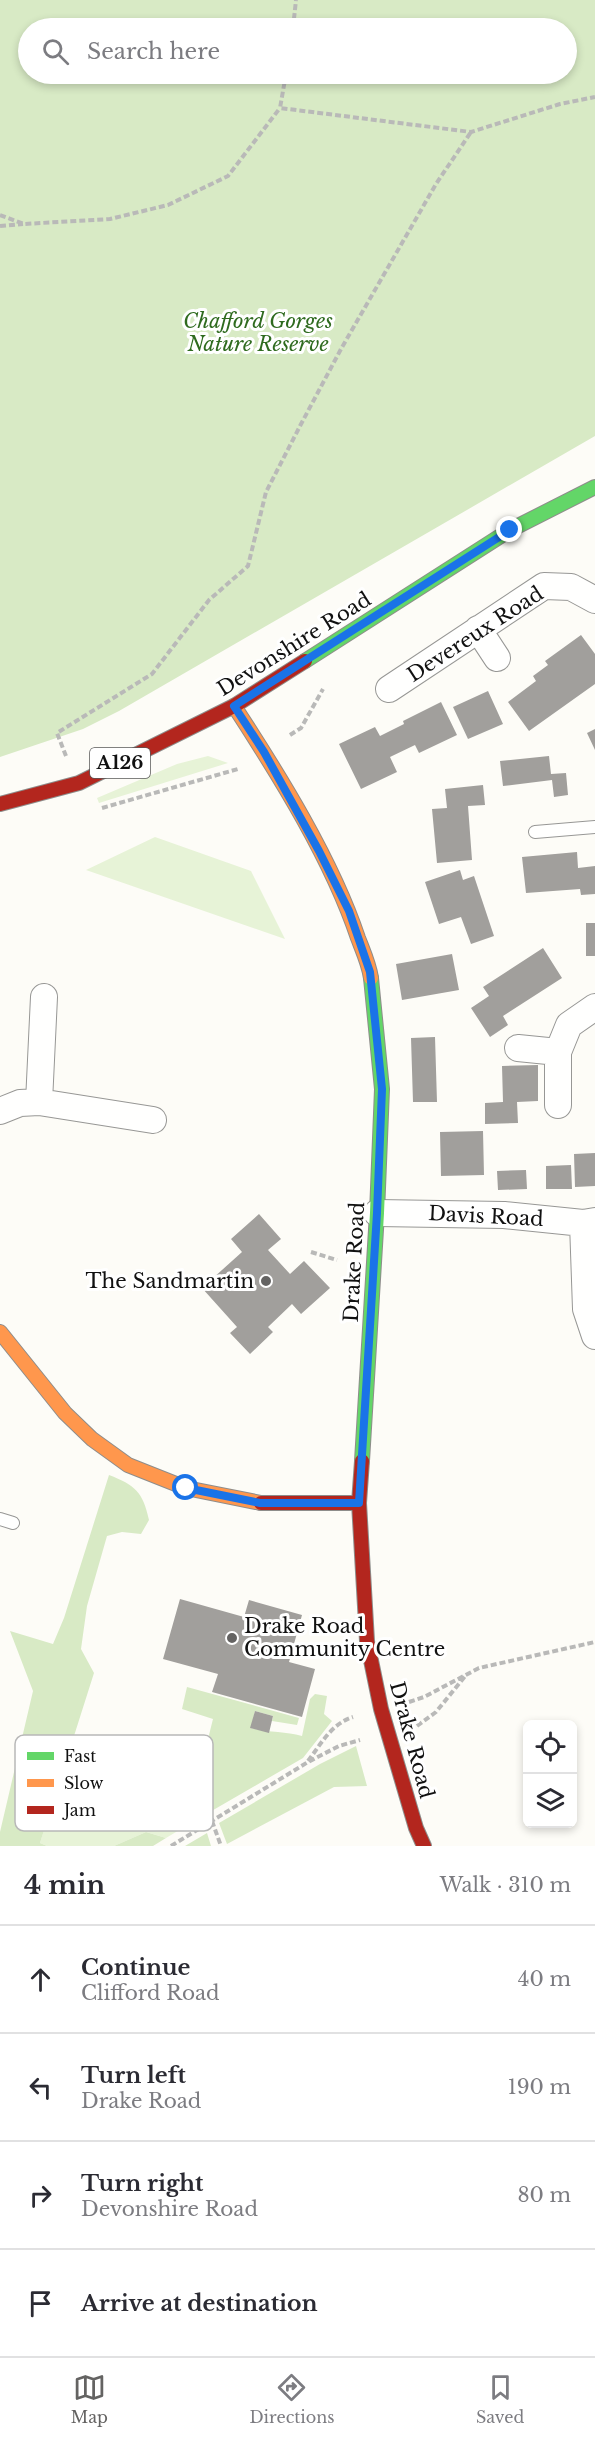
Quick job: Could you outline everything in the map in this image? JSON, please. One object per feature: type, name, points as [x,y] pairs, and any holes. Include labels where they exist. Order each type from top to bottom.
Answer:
[{"type":"street","name":"Devonshire Road","points":[[0,804],[79,783],[234,706],[510,530],[595,487]]},
{"type":"street","name":"Devereux Road","points":[[389,689],[544,586],[571,587],[593,596]]},
{"type":"street","points":[[478,629],[497,658]]},
{"type":"street","name":"Drake Road","points":[[234,706],[264,752],[324,861],[349,911],[370,972],[382,1089],[377,1213],[359,1503],[366,1641],[381,1709],[416,1828],[424,1846]]},
{"type":"street","points":[[39,1102],[44,997]]},
{"type":"street","points":[[558,1105],[558,1052],[569,1025],[595,1007]]},
{"type":"street","points":[[518,1048],[558,1052]]},
{"type":"street","points":[[0,1111],[20,1103],[39,1102],[153,1120]]},
{"type":"street","name":"Davis Road","points":[[377,1213],[504,1215],[589,1222]]},
{"type":"street","points":[[589,1222],[586,1309],[595,1336]]},
{"type":"street","points":[[0,1332],[9,1360],[92,1439],[128,1465],[186,1488],[260,1503],[359,1503]]},
{"type":"lane","points":[[535,832],[595,827]]},
{"type":"lane","points":[[0,1519],[13,1523]]},
{"type":"path","points":[[294,18],[296,0]]},
{"type":"path","points":[[0,226],[110,219],[168,205],[228,176],[280,108],[284,84]]},
{"type":"path","points":[[280,108],[471,132],[560,104],[595,97]]},
{"type":"path","points":[[65,754],[57,733],[152,674],[209,600],[248,566],[266,492],[347,339],[436,184],[471,132]]},
{"type":"path","points":[[0,215],[24,224]]},
{"type":"path","points":[[92,811],[234,771]]},
{"type":"path","points":[[311,1252],[337,1260]]},
{"type":"path","points":[[403,1703],[424,1697],[478,1668],[595,1642]]},
{"type":"path","points":[[415,1727],[428,1720],[436,1712],[466,1675]]},
{"type":"path","points":[[308,1762],[340,1721],[356,1716]]},
{"type":"path","points":[[213,1820],[308,1762],[339,1746],[365,1738]]},
{"type":"path","points":[[213,1824],[221,1846]]},
{"type":"path","points":[[171,1846],[196,1831]]},
{"type":"green space","name":"Chafford Gorges Nature Reserve","points":[[0,0],[595,0],[595,436],[119,711],[83,729],[0,757]]},
{"type":"green space","points":[[208,756],[228,763],[99,803],[97,798],[177,764]]},
{"type":"green space","points":[[155,837],[251,871],[285,939],[86,870]]},
{"type":"green space","points":[[109,1475],[132,1486],[137,1491],[144,1503],[149,1520],[141,1534],[122,1532],[107,1536],[87,1606],[81,1649],[94,1673],[74,1735],[23,1735],[33,1691],[10,1631],[53,1644],[64,1618]]},
{"type":"green space","points":[[187,1687],[299,1718],[297,1725],[272,1721],[273,1716],[255,1711],[251,1728],[302,1736],[310,1699],[315,1694],[327,1696],[324,1714],[332,1721],[303,1758],[213,1810],[213,1735],[209,1735],[213,1719],[182,1709]]},
{"type":"green space","points":[[356,1746],[367,1786],[334,1787],[227,1844],[219,1823],[320,1764]]},
{"type":"green space","points":[[15,1768],[15,1831],[44,1831],[40,1843],[47,1846],[0,1846],[0,1832]]},
{"type":"green space","points":[[44,1831],[178,1831],[166,1838],[146,1832],[114,1846],[47,1846],[40,1843]]},
{"type":"green space","points":[[146,1832],[166,1838],[153,1846],[114,1846]]},
{"type":"green space","points":[[207,1833],[211,1846],[185,1846]]},
{"type":"building","points":[[581,635],[595,654],[595,684],[529,731],[508,702],[536,681],[533,676],[548,665],[545,661]]},
{"type":"building","points":[[488,691],[503,724],[468,739],[453,707]]},
{"type":"building","points":[[441,702],[457,735],[419,753],[415,745],[390,757],[397,772],[361,789],[339,744],[375,727],[380,736],[404,724],[403,721]]},
{"type":"building","points":[[595,729],[595,750],[587,733]]},
{"type":"building","points":[[549,756],[551,774],[566,773],[568,795],[554,797],[552,780],[503,786],[500,761]]},
{"type":"building","points":[[483,785],[485,805],[468,806],[472,860],[437,863],[432,809],[447,808],[445,789]]},
{"type":"building","points":[[577,852],[578,868],[595,866],[595,894],[581,895],[580,889],[526,893],[522,857]]},
{"type":"building","points":[[460,870],[463,880],[474,876],[494,936],[471,944],[461,917],[439,924],[425,882]]},
{"type":"building","points":[[586,923],[595,923],[595,956],[586,956]]},
{"type":"building","points":[[543,948],[562,978],[503,1016],[508,1025],[490,1037],[471,1008],[489,996],[483,987]]},
{"type":"building","points":[[452,954],[459,990],[402,1000],[396,964]]},
{"type":"building","points":[[435,1037],[437,1102],[413,1102],[411,1038]]},
{"type":"building","points":[[538,1065],[538,1101],[517,1102],[518,1123],[485,1124],[485,1103],[503,1102],[502,1066]]},
{"type":"building","points":[[483,1131],[484,1175],[441,1176],[440,1132]]},
{"type":"building","points":[[595,1153],[595,1186],[575,1187],[574,1154]]},
{"type":"building","points":[[571,1165],[572,1189],[546,1189],[546,1166]]},
{"type":"building","points":[[526,1170],[527,1189],[498,1190],[497,1171]]},
{"type":"building","name":"The Sandmartin","points":[[259,1214],[281,1239],[268,1250],[290,1274],[304,1261],[330,1288],[301,1314],[292,1304],[268,1327],[273,1332],[250,1354],[230,1333],[237,1327],[202,1288],[242,1252],[231,1239]]},
{"type":"building","name":"Drake Road Community Centre","points":[[180,1599],[244,1617],[249,1600],[302,1615],[289,1662],[315,1669],[302,1717],[212,1692],[218,1674],[163,1659]]},
{"type":"building","points":[[255,1711],[273,1716],[269,1733],[250,1728]]},
{"type":"traffic: fast","points":[[305,661],[510,530],[595,487]]},
{"type":"traffic: fast","points":[[362,1461],[382,1089],[371,978]]},
{"type":"traffic: slow","points":[[234,706],[269,760],[319,849],[347,908],[371,978]]},
{"type":"traffic: slow","points":[[0,1332],[65,1413],[92,1439],[128,1465],[186,1488],[261,1503]]},
{"type":"traffic: jam","points":[[0,804],[79,783],[234,706],[305,661]]},
{"type":"traffic: jam","points":[[362,1461],[359,1503],[367,1641],[381,1709],[416,1828],[424,1846]]},
{"type":"traffic: jam","points":[[261,1503],[359,1503]]},
{"type":"place","name":"The Sandmartin","points":[[266,1281]]},
{"type":"place","name":"Drake Road Community Centre","points":[[232,1638]]},
{"type":"route","points":[[186,1488],[260,1503],[359,1503],[377,1213],[382,1089],[378,1030],[370,972],[349,911],[319,851],[264,752],[234,706],[510,530]]}]
